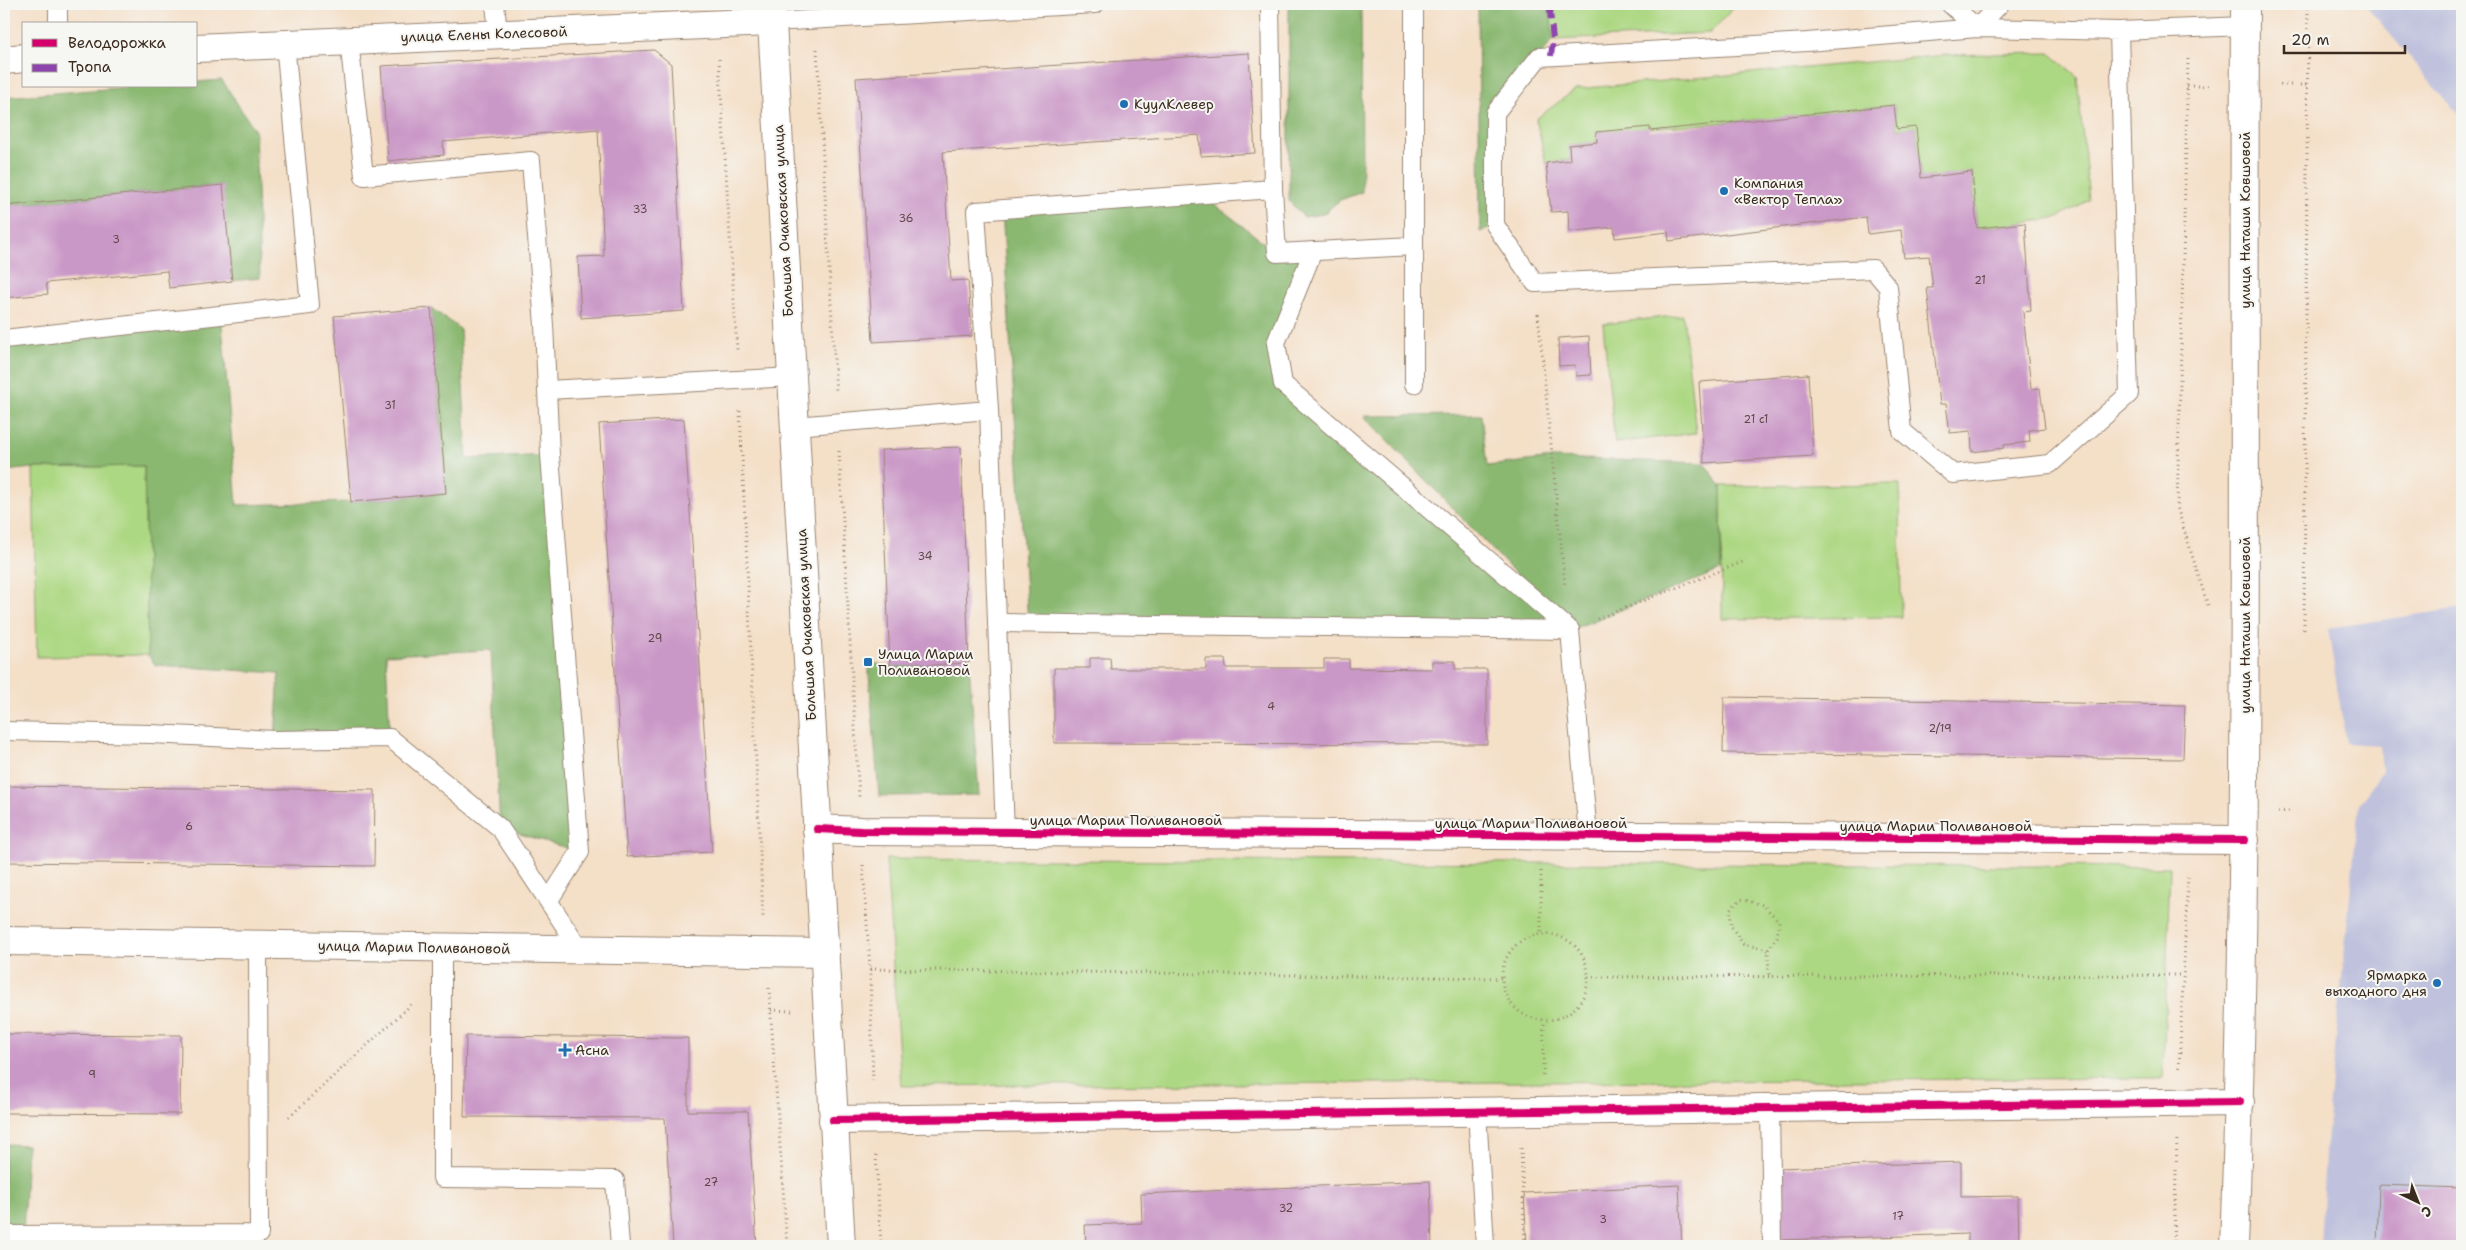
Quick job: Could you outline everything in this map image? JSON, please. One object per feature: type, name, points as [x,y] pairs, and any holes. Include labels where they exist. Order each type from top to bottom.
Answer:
[{"type":"street","name":"улица Елены Колесовой","points":[[198,48],[717,24],[771,13]]},
{"type":"street","name":"Большая Очаковская улица","points":[[771,13],[841,1246]]},
{"type":"street","name":"улица Наташи Ковшовой","points":[[2234,1246],[2240,1102],[2245,840],[2245,15]]},
{"type":"street","points":[[4,60],[22,58]]},
{"type":"street","name":"улица Марии Поливановой","points":[[817,829],[861,831],[2245,840]]},
{"type":"street","name":"улица Марии Поливановой","points":[[4,941],[824,953]]},
{"type":"street","points":[[834,1120],[2240,1102]]},
{"type":"lane","points":[[58,4],[58,22]]},
{"type":"lane","points":[[495,4],[498,33]]},
{"type":"lane","points":[[837,18],[849,4]]},
{"type":"lane","points":[[771,13],[816,19],[1095,4]]},
{"type":"lane","points":[[1270,4],[1273,189],[1277,253],[1414,246]]},
{"type":"lane","points":[[1950,4],[1977,28]]},
{"type":"lane","points":[[1977,28],[2000,4]]},
{"type":"lane","points":[[1414,10],[1414,384]]},
{"type":"lane","points":[[2120,31],[2129,394],[2050,464],[1953,474],[1902,431],[1888,287],[1873,269],[1535,283],[1495,224],[1495,113],[1539,57],[1807,42],[1977,28],[2120,31],[2188,28],[2245,15]]},
{"type":"lane","points":[[349,40],[364,176],[531,160],[580,852],[549,900]]},
{"type":"lane","points":[[4,339],[310,305],[285,43]]},
{"type":"lane","points":[[1005,832],[989,410],[976,211],[1273,189]]},
{"type":"lane","points":[[1313,251],[1276,342],[1283,384],[1570,630],[1588,836]]},
{"type":"lane","points":[[547,390],[792,378]]},
{"type":"lane","points":[[795,426],[989,410]]},
{"type":"lane","points":[[997,623],[1570,630]]},
{"type":"lane","points":[[4,731],[151,734],[275,740],[390,738],[500,828],[580,949]]},
{"type":"lane","points":[[4,1235],[259,1234],[258,945]]},
{"type":"lane","points":[[442,947],[442,1178],[615,1180],[620,1246]]},
{"type":"lane","points":[[1770,1107],[1772,1246]]},
{"type":"lane","points":[[1477,1112],[1485,1246]]},
{"type":"path","points":[[2304,629],[2308,4]]},
{"type":"path","points":[[816,19],[870,968],[874,1119],[881,1246]]},
{"type":"path","points":[[717,24],[739,380],[764,952],[771,1010],[787,1246]]},
{"type":"path","points":[[2188,28],[2177,508],[2209,611]]},
{"type":"path","points":[[1535,283],[1570,630],[1745,561]]},
{"type":"path","points":[[2174,1246],[2178,1102],[2190,840]]},
{"type":"path","points":[[1541,868],[1541,933]]},
{"type":"path","points":[[1768,950],[1743,944],[1731,926],[1730,909],[1741,899],[1763,905],[1778,921],[1777,937],[1768,950],[1769,976]]},
{"type":"path","points":[[1541,933],[1565,938],[1582,954],[1588,977],[1583,998],[1566,1015],[1544,1020],[1524,1016],[1508,1000],[1501,978],[1507,954],[1521,940],[1541,933]]},
{"type":"path","points":[[870,968],[1501,978]]},
{"type":"path","points":[[1588,977],[2184,976]]},
{"type":"path","points":[[258,1145],[412,1004]]},
{"type":"path","points":[[1542,1111],[1544,1020]]},
{"type":"path","points":[[1521,1148],[1525,1246]]},
{"type":"shaded area","points":[[2365,4],[2462,4],[2462,119],[2435,88]]},
{"type":"shaded area","points":[[2462,608],[2462,1246],[2320,1246],[2325,1153],[2359,803],[2382,772],[2380,745],[2346,743],[2328,628]]},
{"type":"green space","points":[[1289,4],[1361,4],[1362,192],[1340,200],[1323,214],[1304,217],[1289,201]]},
{"type":"green space","points":[[1478,4],[1557,4],[1550,11],[1553,40],[1495,113],[1495,225],[1480,232]]},
{"type":"green space","points":[[1557,4],[1737,4],[1710,33],[1553,40],[1550,11]]},
{"type":"green space","points":[[2049,53],[2077,76],[2089,200],[2058,217],[2025,223],[1977,228],[1972,173],[1921,178],[1916,127],[1897,129],[1894,105],[1768,119],[1597,132],[1597,142],[1569,145],[1570,160],[1546,163],[1536,119],[1576,89],[1945,55]]},
{"type":"green space","points":[[222,80],[255,131],[260,278],[232,281],[222,185],[4,206],[4,97],[119,88],[198,88],[198,82]]},
{"type":"green space","points":[[1203,195],[1277,253],[1313,251],[1276,342],[1283,384],[1564,624],[1364,416],[1481,415],[1487,466],[1552,458],[1704,463],[1721,486],[1721,570],[1570,630],[1028,624],[1002,209]]},
{"type":"green space","points":[[431,308],[460,329],[467,459],[550,455],[580,852],[500,828],[491,650],[386,655],[390,738],[275,740],[279,673],[155,665],[148,655],[144,466],[33,468],[4,471],[4,339],[221,313],[237,505],[351,502],[446,493]]},
{"type":"green space","points":[[1683,315],[1696,433],[1615,443],[1603,324]]},
{"type":"green space","points":[[144,466],[148,655],[37,657],[33,468]]},
{"type":"green space","points":[[1900,484],[1901,617],[1722,619],[1721,486]]},
{"type":"green space","points":[[868,662],[890,667],[969,663],[979,795],[879,796]]},
{"type":"green space","points":[[886,859],[2170,867],[2163,1078],[901,1086]]},
{"type":"green space","points":[[4,1144],[27,1145],[23,1235],[4,1235]]},
{"type":"building","points":[[654,50],[671,64],[684,311],[581,318],[578,257],[604,256],[598,129],[443,142],[444,155],[388,161],[381,66]]},
{"type":"building","points":[[1249,53],[1255,153],[1201,156],[1199,135],[943,152],[951,281],[968,280],[972,336],[873,342],[856,78]]},
{"type":"building","points":[[1894,105],[1897,129],[1916,127],[1921,178],[1972,172],[1977,228],[2025,223],[2031,311],[2023,312],[2031,389],[2040,388],[2045,428],[2029,430],[2030,442],[1972,452],[1971,431],[1950,433],[1946,404],[1940,404],[1927,288],[1933,288],[1929,256],[1904,258],[1901,230],[1868,234],[1866,217],[1669,241],[1668,232],[1615,238],[1614,227],[1569,232],[1568,211],[1551,212],[1546,163],[1570,160],[1569,145],[1597,142],[1596,132],[1650,127],[1650,131]]},
{"type":"building","points":[[223,185],[232,281],[169,288],[167,271],[46,283],[48,294],[4,298],[4,206]]},
{"type":"building","points":[[431,308],[446,493],[351,502],[334,316]]},
{"type":"building","points":[[1589,336],[1591,375],[1576,376],[1575,365],[1559,366],[1558,338]]},
{"type":"building","points":[[1808,374],[1813,456],[1704,463],[1699,382]]},
{"type":"building","points":[[684,419],[712,852],[627,857],[599,424]]},
{"type":"building","points":[[961,447],[969,663],[890,667],[881,450]]},
{"type":"building","points":[[1090,658],[1110,658],[1111,669],[1206,669],[1206,659],[1225,659],[1226,668],[1324,668],[1324,659],[1349,659],[1349,668],[1432,669],[1432,661],[1455,661],[1455,669],[1487,669],[1487,744],[1054,743],[1054,668],[1090,668]]},
{"type":"building","points":[[1724,697],[2185,705],[2183,759],[1723,753]]},
{"type":"building","points":[[4,786],[375,790],[374,866],[4,862]]},
{"type":"building","points":[[4,1034],[181,1035],[180,1114],[4,1113]]},
{"type":"building","points":[[466,1036],[688,1038],[688,1111],[748,1111],[757,1246],[673,1246],[665,1118],[464,1117]]},
{"type":"building","points":[[1961,1162],[1961,1197],[2018,1196],[2019,1246],[1968,1246],[1968,1234],[1778,1240],[1777,1168]]},
{"type":"building","points":[[1430,1181],[1432,1246],[1086,1246],[1085,1225],[1142,1223],[1141,1194]]},
{"type":"building","points":[[1679,1185],[1682,1246],[1527,1246],[1524,1193]]},
{"type":"building","points":[[2379,1185],[2462,1188],[2462,1246],[2377,1246]]},
{"type":"marked path","points":[[1551,56],[1553,40],[1550,11],[1557,4]]},
{"type":"cycle path","points":[[817,829],[861,831],[2245,840]]},
{"type":"cycle path","points":[[833,1120],[2240,1102]]},
{"type":"place","name":"КуулКлевер","points":[[1124,104]]},
{"type":"place","name":"Компания «Вектор Тепла»","points":[[1724,191]]},
{"type":"place","name":"Улица Марии Поливановой","points":[[868,662]]},
{"type":"place","name":"Ярмарка выходного дня","points":[[2437,983]]},
{"type":"place","name":"Асна","points":[[565,1050]]}]
